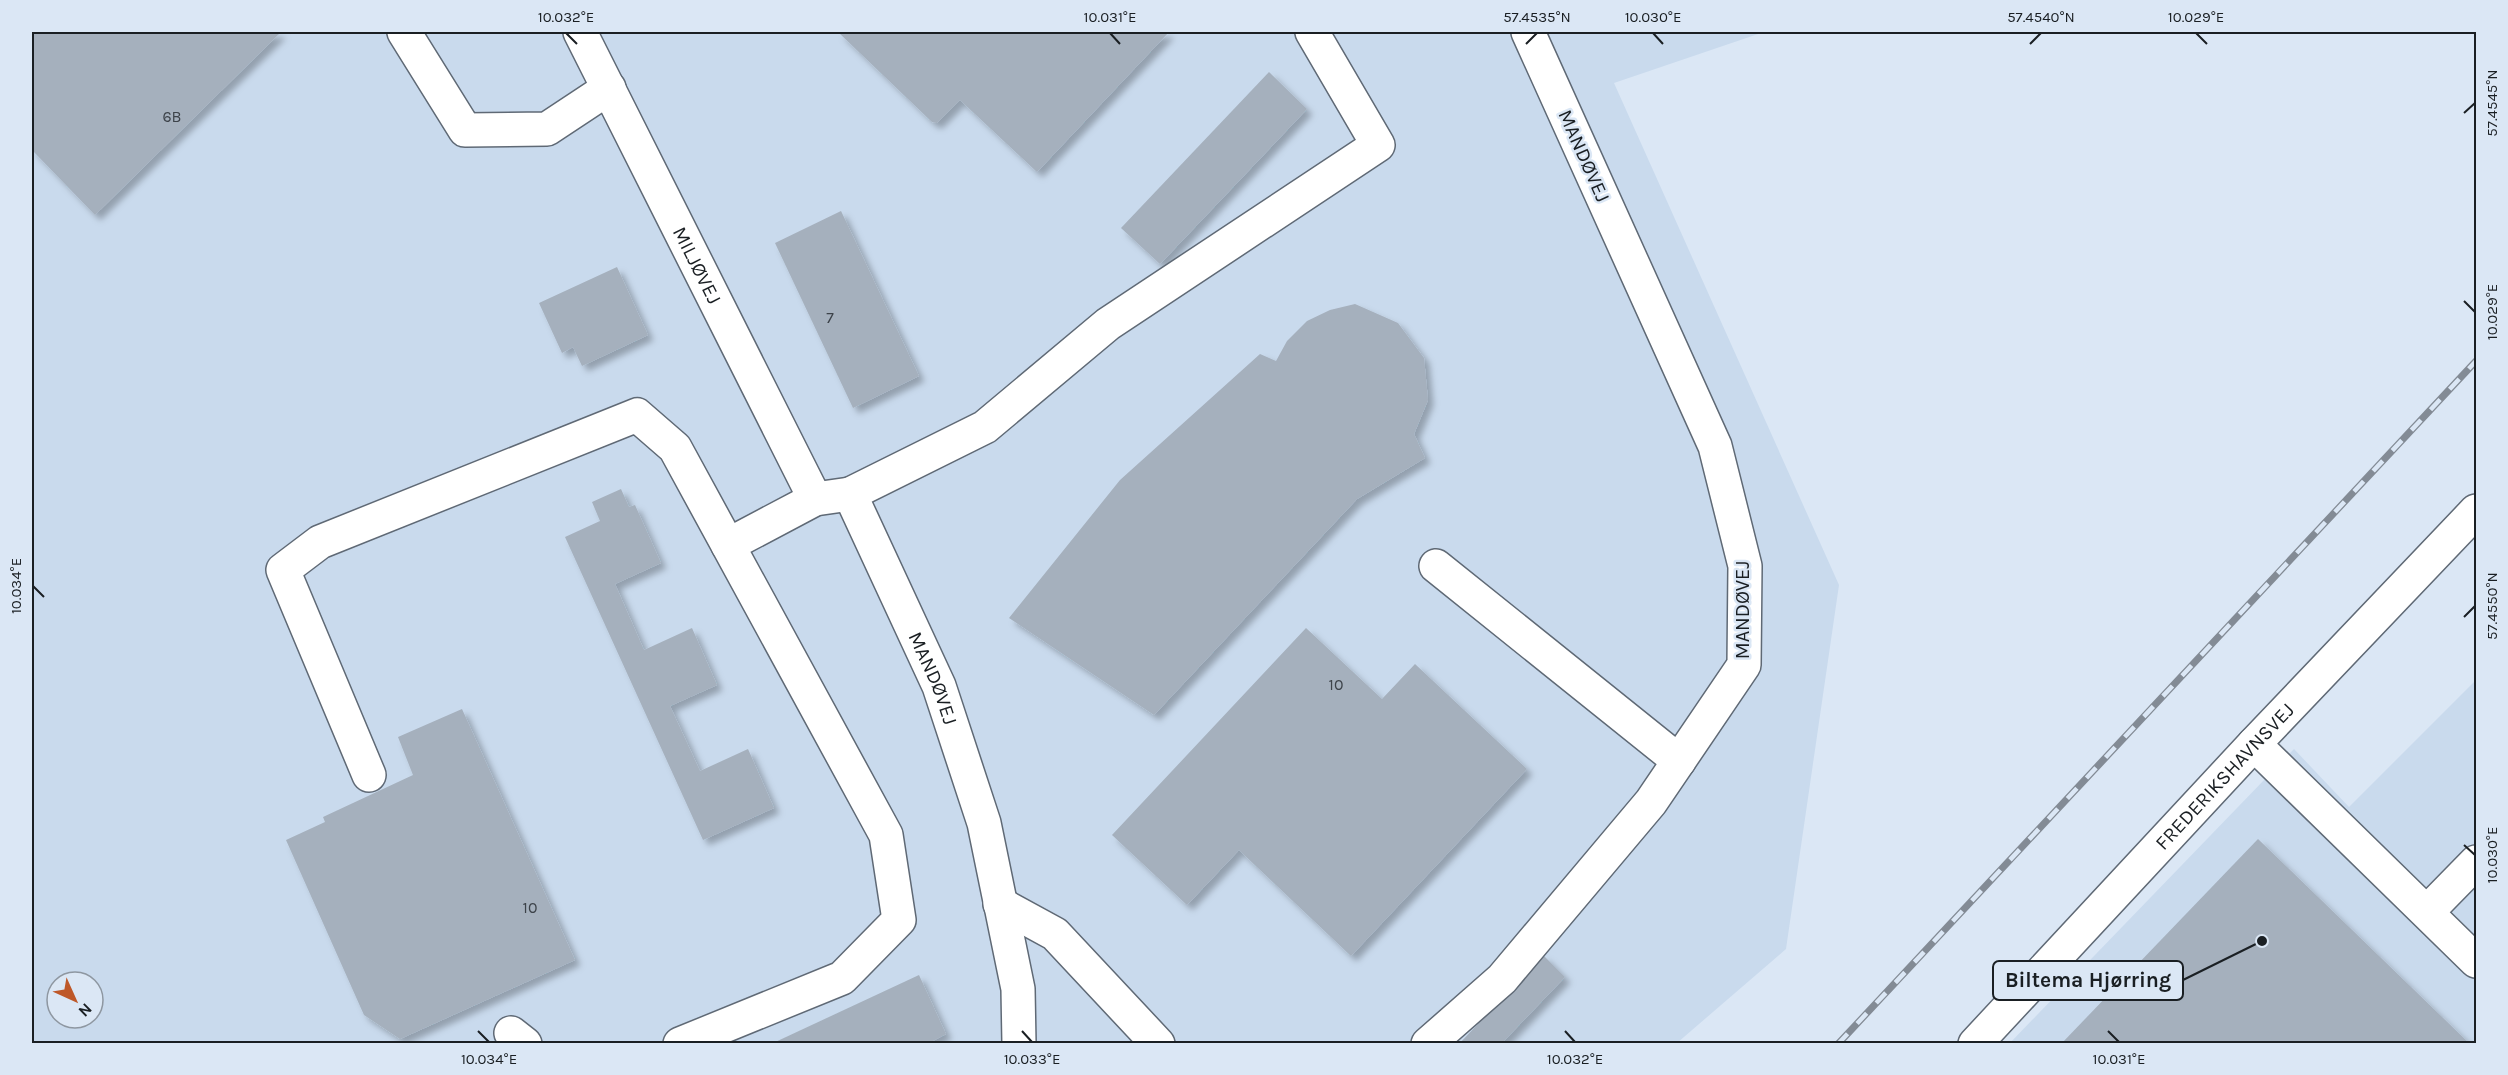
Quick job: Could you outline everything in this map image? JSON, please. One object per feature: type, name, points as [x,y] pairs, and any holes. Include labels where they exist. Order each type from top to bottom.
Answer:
[{"type":"street","points":[[404,32],[465,130],[547,129],[609,88]]},
{"type":"street","name":"MILJØVEJ","points":[[580,32],[815,499]]},
{"type":"street","points":[[728,545],[815,499],[850,494],[985,427],[1108,324],[1378,146],[1312,32]]},
{"type":"street","name":"MANDØVEJ","points":[[1428,1044],[1502,979],[1651,801],[1744,665],[1745,566],[1715,446],[1528,32]]},
{"type":"street","points":[[369,775],[283,570],[320,542],[637,415],[675,448],[886,836],[899,920],[842,978],[680,1044]]},
{"type":"street","name":"MANDØVEJ","points":[[850,494],[939,686],[984,823],[1018,989],[1019,1044]]},
{"type":"street","name":"FREDERIKSHAVNSVEJ","points":[[1975,1044],[2254,744],[2476,512]]},
{"type":"street","points":[[1436,566],[1679,761]]},
{"type":"street","points":[[2254,744],[2476,961]]},
{"type":"street","points":[[2427,912],[2476,862]]},
{"type":"street","points":[[1000,904],[1055,934],[1158,1044]]},
{"type":"shaded area","points":[[32,32],[1764,32],[1614,83],[1839,585],[1786,949],[1677,1043],[32,1043]]},
{"type":"shaded area","points":[[2476,680],[2476,1043],[2009,1044],[2294,749],[2349,807]]},
{"type":"building","points":[[32,32],[280,33],[95,215],[32,150]]},
{"type":"building","points":[[838,32],[1169,32],[1037,172],[960,100],[937,123],[932,122]]},
{"type":"building","points":[[1269,72],[1307,109],[1160,264],[1121,228]]},
{"type":"building","points":[[841,211],[919,376],[853,408],[775,243]]},
{"type":"building","points":[[617,267],[648,335],[582,366],[573,347],[562,353],[539,303]]},
{"type":"building","points":[[1355,304],[1398,323],[1424,358],[1428,400],[1414,434],[1425,458],[1357,499],[1154,715],[1009,618],[1120,480],[1260,354],[1276,361],[1287,341],[1307,321],[1330,310]]},
{"type":"building","points":[[621,489],[629,507],[635,505],[661,563],[615,584],[644,650],[692,628],[717,685],[670,706],[700,771],[748,749],[774,808],[703,840],[565,537],[600,521],[592,502]]},
{"type":"building","points":[[1306,628],[1382,699],[1415,664],[1527,769],[1351,956],[1239,850],[1187,905],[1112,835]]},
{"type":"building","points":[[462,709],[575,960],[400,1039],[364,1015],[286,840],[325,822],[323,817],[413,775],[398,737]]},
{"type":"building","points":[[2258,839],[2470,1044],[2061,1044]]},
{"type":"building","points":[[1543,955],[1565,977],[1501,1044],[1459,1044]]},
{"type":"building","points":[[919,975],[946,1034],[927,1044],[771,1044]]},
{"type":"railway","points":[[1838,1044],[2476,361]]},
{"type":"place","name":"Biltema Hjørring","points":[[2262,941]]}]
